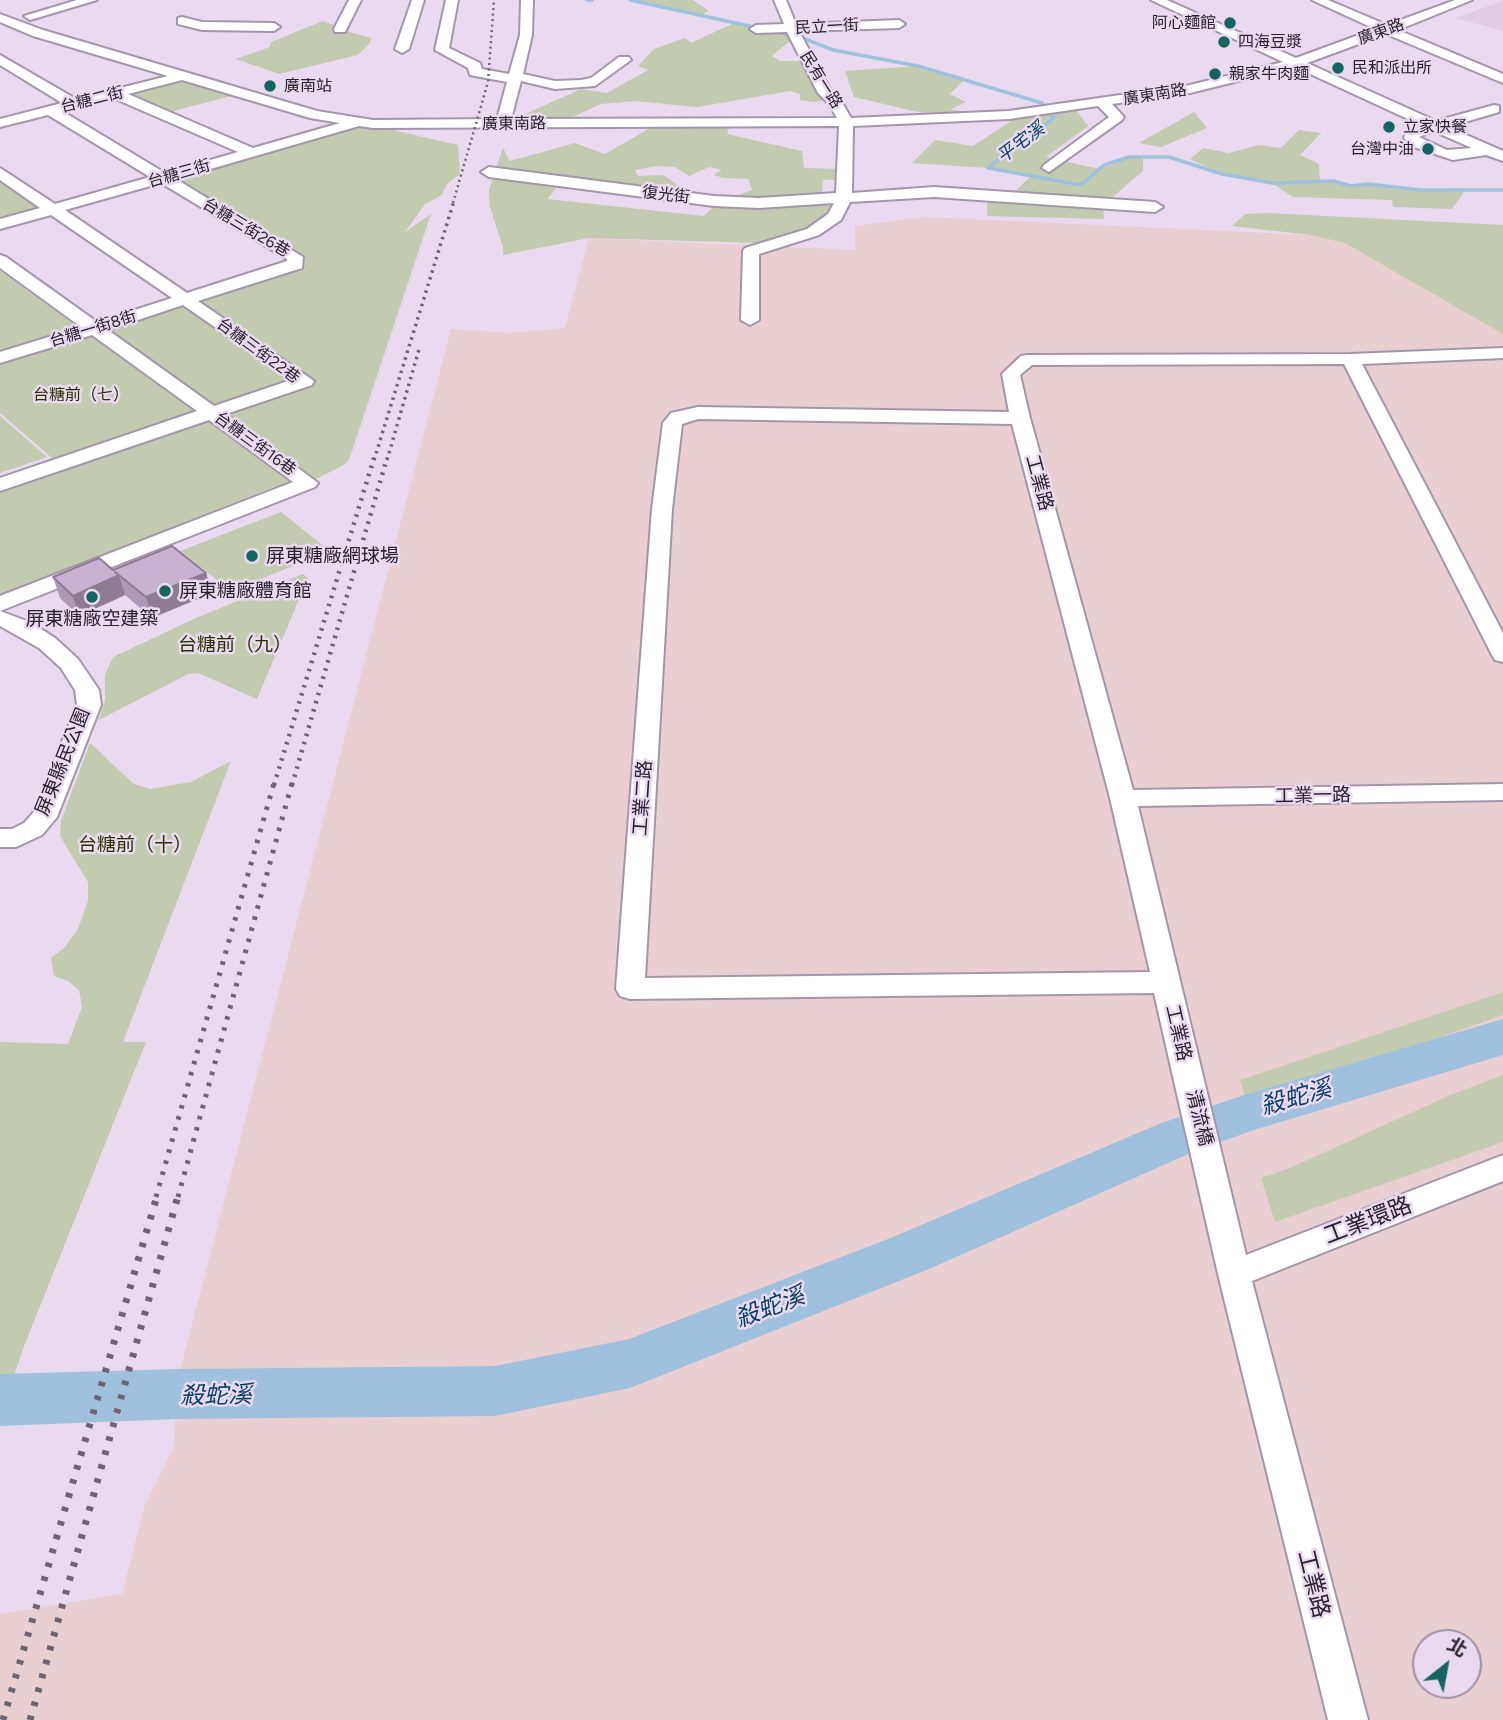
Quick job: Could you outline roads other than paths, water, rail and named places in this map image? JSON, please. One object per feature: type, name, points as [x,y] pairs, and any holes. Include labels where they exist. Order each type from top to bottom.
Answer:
[{"type":"street","points":[[30,16],[91,0]]},
{"type":"street","points":[[340,29],[355,0]]},
{"type":"street","points":[[402,49],[418,0]]},
{"type":"street","points":[[453,0],[442,50],[474,66],[475,72],[555,85],[581,84],[595,82],[624,60]]},
{"type":"street","points":[[503,124],[526,35],[527,0]]},
{"type":"street","name":"民有一路","points":[[779,0],[825,93],[835,102],[846,122]]},
{"type":"street","points":[[1157,0],[1503,157]]},
{"type":"street","points":[[1318,0],[1503,79]]},
{"type":"street","name":"廣東路","points":[[1296,63],[1466,0]]},
{"type":"street","name":"廣東南路","points":[[0,18],[38,33],[315,114],[358,122],[407,125],[846,122],[981,117],[1048,111],[1221,83],[1296,63]]},
{"type":"street","points":[[182,21],[202,26],[274,27]]},
{"type":"street","name":"民立一街","points":[[756,29],[796,37],[899,24]]},
{"type":"street","points":[[0,59],[74,104]]},
{"type":"street","name":"台糖二街","points":[[0,123],[184,75]]},
{"type":"street","points":[[116,94],[253,153]]},
{"type":"street","points":[[1049,167],[1117,117],[1103,103]]},
{"type":"street","points":[[8,105],[25,117]]},
{"type":"street","points":[[1487,150],[1453,156],[1416,143],[1411,138],[1412,135],[1433,126],[1500,107]]},
{"type":"street","points":[[50,110],[164,179]]},
{"type":"street","name":"台糖三街","points":[[0,224],[358,122]]},
{"type":"street","points":[[750,320],[751,251],[813,232],[835,217],[844,199],[846,122]]},
{"type":"street","name":"復光街","points":[[489,172],[714,201],[760,203],[934,192],[1155,207]]},
{"type":"street","name":"台糖三街22巷","points":[[0,173],[305,382],[0,485]]},
{"type":"street","name":"台糖三街26巷","points":[[164,179],[295,257],[296,264],[187,300]]},
{"type":"street","name":"台糖三街16巷","points":[[0,260],[309,483],[0,604]]},
{"type":"street","name":"台糖一街8街","points":[[0,358],[187,300]]},
{"type":"street","name":"工業路","points":[[1188,1074],[1123,798],[1020,418],[1011,374],[1027,360],[1350,359],[1503,354]]},
{"type":"street","points":[[1350,359],[1503,654]]},
{"type":"street","name":"工業二路","points":[[1020,418],[698,413],[678,417],[673,423],[662,509],[630,989],[1166,982]]},
{"type":"street","name":"屏東縣民公園","points":[[0,618],[24,628],[47,643],[70,664],[87,690],[89,705],[44,817],[33,829],[16,838],[0,838]]},
{"type":"street","name":"工業一路","points":[[1123,798],[1503,792]]},
{"type":"street","name":"清流橋","points":[[1188,1074],[1210,1162]]},
{"type":"street","name":"工業路","points":[[1210,1162],[1234,1274],[1348,1720]]},
{"type":"street","name":"工業環路","points":[[1234,1274],[1503,1168]]},
{"type":"waterway","name":"平宅溪","points":[[587,0],[592,0]]},
{"type":"waterway","name":"平宅溪","points":[[630,0],[800,37],[833,50],[918,66],[1042,103],[1054,118],[988,168],[1081,185],[1104,165],[1129,157],[1169,157],[1222,174],[1272,183],[1334,181],[1351,186],[1368,184],[1421,190],[1503,190]]},
{"type":"waterway","name":"殺蛇溪","points":[[0,1400],[178,1394],[495,1391],[630,1363],[911,1253],[1176,1138],[1244,1114],[1503,1037]]},
{"type":"railway","points":[[453,203],[488,82],[494,0]]},
{"type":"railway","points":[[374,460],[454,201]]},
{"type":"railway","points":[[387,460],[420,346]]},
{"type":"railway","points":[[274,785],[374,458]]},
{"type":"railway","points":[[292,785],[387,458]]},
{"type":"railway","points":[[156,1197],[274,783]]},
{"type":"railway","points":[[178,1197],[292,783]]},
{"type":"railway","points":[[3,1720],[157,1196]]},
{"type":"railway","points":[[30,1720],[178,1196]]},
{"type":"place","name":"阿心麵館","points":[[1230,23]]},
{"type":"place","name":"四海豆漿","points":[[1224,42]]},
{"type":"place","name":"民和派出所","points":[[1338,68]]},
{"type":"place","name":"親家牛肉麵","points":[[1215,74]]},
{"type":"place","name":"廣南站","points":[[270,86]]},
{"type":"place","name":"立家快餐","points":[[1389,127]]},
{"type":"place","name":"台灣中油","points":[[1428,149]]},
{"type":"place","name":"屏東糖廠網球場","points":[[252,556]]},
{"type":"place","name":"屏東糖廠體育館","points":[[165,591]]},
{"type":"place","name":"屏東糖廠空建築","points":[[92,597]]},
{"type":"park label","name":"台糖前（七）","points":[[81,395]]},
{"type":"park label","name":"台糖前（九）","points":[[235,645]]},
{"type":"park label","name":"台糖前（十）","points":[[135,845]]}]
